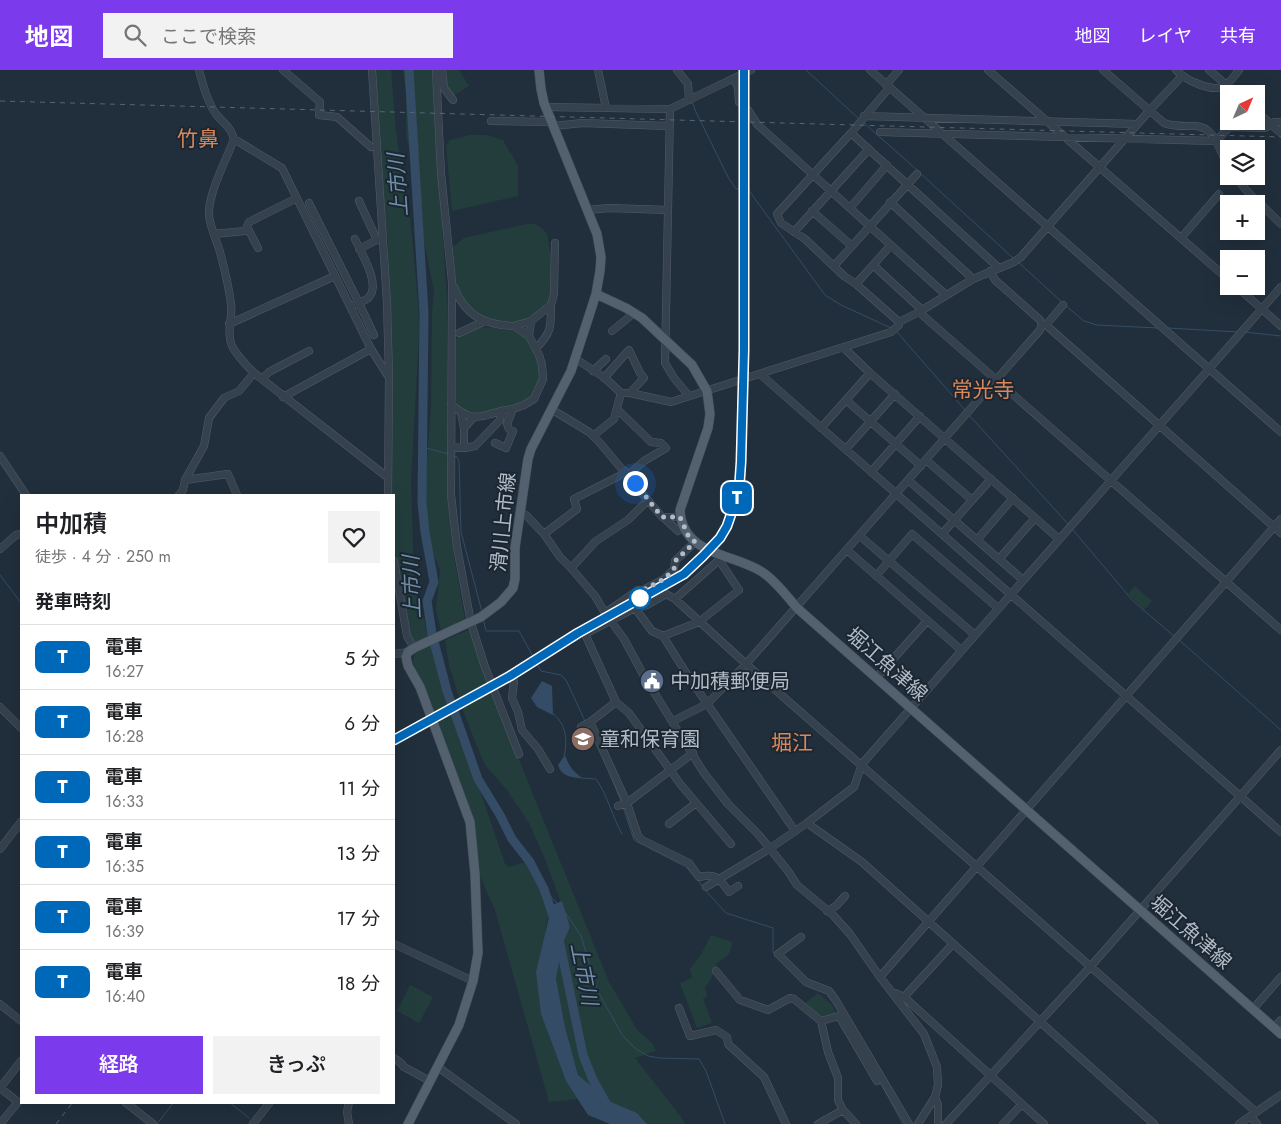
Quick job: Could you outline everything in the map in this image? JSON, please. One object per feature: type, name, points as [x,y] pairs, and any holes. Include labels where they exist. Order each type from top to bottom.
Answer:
[{"type":"main road","name":"滑川上市線","points":[[411,650],[471,623],[489,612],[513,588],[515,579],[515,548],[531,449],[571,371],[596,294],[600,271],[600,245],[588,210],[546,107],[541,89],[540,70]]},
{"type":"main road","points":[[596,294],[634,313],[665,339],[692,365],[707,391],[710,414],[708,428],[682,501],[680,517],[688,535],[695,542]]},
{"type":"main road","name":"堀江魚津線","points":[[695,542],[718,557],[752,567],[765,574],[797,608],[1278,1031]]},
{"type":"main road","points":[[408,1124],[459,1025],[473,981],[478,953],[478,928],[470,822],[420,687],[408,666],[406,657],[411,650]]},
{"type":"street","points":[[199,70],[207,97],[216,114],[229,127],[234,139],[282,168],[371,349],[388,376]]},
{"type":"street","points":[[283,70],[320,102],[319,115],[337,117],[371,147]]},
{"type":"street","points":[[372,70],[387,293],[388,464],[386,476],[388,494]]},
{"type":"street","points":[[436,70],[441,173],[452,282],[451,447],[452,495],[456,540],[471,623],[518,754]]},
{"type":"street","points":[[442,70],[444,88],[453,100]]},
{"type":"street","points":[[598,70],[606,108]]},
{"type":"street","points":[[677,70],[686,80],[690,100]]},
{"type":"street","points":[[739,102],[738,88],[734,79],[740,70]]},
{"type":"street","points":[[546,107],[670,109],[751,70]]},
{"type":"street","points":[[870,70],[1281,432]]},
{"type":"street","points":[[899,70],[851,133],[777,214],[781,223],[804,239],[899,322]]},
{"type":"street","points":[[988,70],[1220,272]]},
{"type":"street","points":[[1103,70],[1164,123],[1171,126],[1199,126],[1206,128],[1216,141],[1220,152]]},
{"type":"street","points":[[1176,70],[1182,76],[1195,83],[1220,87]]},
{"type":"street","points":[[1210,70],[1226,85],[1239,70]]},
{"type":"street","points":[[576,359],[604,378],[621,393],[630,393],[671,402],[891,332],[899,325],[899,322],[972,279],[1014,262],[1021,257],[1149,110],[1182,76]]},
{"type":"street","points":[[670,109],[665,363],[674,378],[689,396]]},
{"type":"street","points":[[748,110],[757,124],[946,296]]},
{"type":"street","points":[[864,116],[1137,124]]},
{"type":"street","points":[[1265,119],[1281,133]]},
{"type":"street","points":[[491,121],[669,126]]},
{"type":"street","points":[[1265,128],[1274,122],[1281,122]]},
{"type":"street","points":[[880,132],[1216,141],[1226,130]]},
{"type":"street","points":[[851,133],[999,268]]},
{"type":"street","points":[[234,139],[211,201],[209,216],[222,257],[232,309],[230,324],[232,346],[254,373],[386,476]]},
{"type":"street","points":[[794,232],[869,149]]},
{"type":"street","points":[[850,208],[887,165]]},
{"type":"street","points":[[834,266],[916,174]]},
{"type":"street","points":[[1242,185],[1281,224]]},
{"type":"street","points":[[1181,238],[1219,194]]},
{"type":"street","points":[[214,234],[244,232],[249,222],[297,198]]},
{"type":"street","points":[[359,201],[377,240],[359,249]]},
{"type":"street","points":[[890,202],[972,279]]},
{"type":"street","points":[[309,203],[374,335]]},
{"type":"street","points":[[588,210],[609,208],[668,210]]},
{"type":"street","points":[[812,211],[852,246]]},
{"type":"street","points":[[247,227],[258,248]]},
{"type":"street","points":[[350,307],[368,298],[372,292],[373,282],[355,240]]},
{"type":"street","points":[[536,348],[549,333],[551,326],[555,243]]},
{"type":"street","points":[[856,284],[891,245]]},
{"type":"street","points":[[873,265],[920,311],[996,380],[1281,630]]},
{"type":"street","points":[[990,272],[995,280],[1044,325],[1281,533]]},
{"type":"street","points":[[230,324],[335,276]]},
{"type":"street","points":[[452,282],[462,303],[483,322],[514,326],[531,320],[551,305]]},
{"type":"street","points":[[706,887],[769,849],[854,786],[862,764],[1281,287]]},
{"type":"street","points":[[1246,295],[1281,326]]},
{"type":"street","points":[[673,721],[707,704],[746,664],[1063,305]]},
{"type":"street","points":[[612,331],[634,313]]},
{"type":"street","points":[[529,336],[531,320]]},
{"type":"street","points":[[459,333],[483,322]]},
{"type":"street","points":[[451,404],[461,413],[473,418],[479,418],[513,409],[534,399],[543,378],[542,365],[529,336],[514,326]]},
{"type":"street","points":[[844,348],[1059,539]]},
{"type":"street","points":[[284,397],[371,349]]},
{"type":"street","points":[[604,378],[629,350],[644,378],[630,393]]},
{"type":"street","points":[[262,379],[269,372],[309,352]]},
{"type":"street","points":[[593,371],[606,359]]},
{"type":"street","points":[[180,494],[183,490],[185,480],[204,446],[209,418],[224,398],[239,391],[254,373]]},
{"type":"street","points":[[821,428],[870,373]]},
{"type":"street","points":[[760,374],[1281,832]]},
{"type":"street","points":[[593,436],[614,419],[621,393]]},
{"type":"street","points":[[846,449],[895,394]]},
{"type":"street","points":[[846,400],[921,466]]},
{"type":"street","points":[[495,443],[506,448],[513,431],[507,424],[513,409]]},
{"type":"street","points":[[551,409],[593,436],[627,473],[662,517],[678,531]]},
{"type":"street","points":[[544,534],[577,508],[574,499],[627,473],[666,448],[661,443],[651,442],[617,409]]},
{"type":"street","points":[[451,447],[464,448],[475,446],[500,420],[502,411]]},
{"type":"street","points":[[461,413],[464,428],[464,448]]},
{"type":"street","points":[[871,472],[920,416]]},
{"type":"street","points":[[464,428],[473,418]]},
{"type":"street","points":[[0,456],[25,494]]},
{"type":"street","points":[[926,460],[972,500]]},
{"type":"street","points":[[185,480],[228,474],[237,494]]},
{"type":"street","points":[[942,534],[991,479]]},
{"type":"street","points":[[908,480],[1023,580]]},
{"type":"street","points":[[977,540],[1013,498]]},
{"type":"street","points":[[572,568],[596,541],[628,520],[648,500]]},
{"type":"street","points":[[520,512],[526,515],[544,534],[560,557],[572,568],[595,596],[624,639],[644,676],[693,753],[704,774],[758,834],[797,885],[850,934],[924,1034],[932,1050],[937,1068],[938,1085],[935,1097],[918,1124]]},
{"type":"street","points":[[662,517],[680,517]]},
{"type":"street","points":[[999,559],[1035,518]]},
{"type":"street","points":[[880,977],[1281,519]]},
{"type":"street","points":[[0,548],[16,535],[20,534]]},
{"type":"street","points":[[876,576],[912,534],[998,608]]},
{"type":"street","points":[[860,536],[975,635]]},
{"type":"street","points":[[605,613],[638,590],[643,590],[664,579],[674,569],[675,561],[695,542]]},
{"type":"street","points":[[848,550],[961,650]]},
{"type":"street","points":[[663,636],[699,622],[739,590],[718,557],[675,599]]},
{"type":"street","points":[[395,567],[411,650],[395,654]]},
{"type":"street","points":[[731,844],[696,803],[629,713],[616,702],[585,634],[666,594],[675,599],[746,664],[1091,966],[1253,1114],[1257,1124]]},
{"type":"street","points":[[635,608],[652,631],[663,636],[688,676],[795,831]]},
{"type":"street","points":[[877,677],[927,621]]},
{"type":"street","points":[[510,676],[514,681],[512,698],[518,712],[522,730],[538,749],[550,769]]},
{"type":"street","points":[[581,727],[616,702]]},
{"type":"street","points":[[0,707],[20,727]]},
{"type":"street","points":[[590,722],[627,802],[638,836],[642,840],[689,864],[699,877],[709,875],[720,879],[729,892],[738,886]]},
{"type":"street","points":[[946,1124],[1041,1022],[1281,750]]},
{"type":"street","points":[[618,806],[627,802],[693,753]]},
{"type":"street","points":[[669,824],[696,803]]},
{"type":"street","points":[[0,849],[20,823]]},
{"type":"street","points":[[806,823],[862,862],[1154,1124]]},
{"type":"street","points":[[827,911],[836,906],[845,896]]},
{"type":"street","points":[[801,938],[778,954],[806,982],[829,991],[836,999],[905,1123]]},
{"type":"street","points":[[395,944],[473,981]]},
{"type":"street","points":[[904,997],[950,946]]},
{"type":"street","points":[[716,971],[740,1000],[768,1010],[790,998],[794,999],[821,1021],[828,1052],[838,1078],[838,1100],[843,1110],[856,1124]]},
{"type":"street","points":[[1253,1009],[1281,977]]},
{"type":"street","points":[[892,991],[904,997],[1044,1124]]},
{"type":"street","points":[[0,1004],[20,1020]]},
{"type":"street","points":[[679,1008],[690,1036],[716,1030],[727,1036],[728,1044],[764,1078],[786,1124]]},
{"type":"street","points":[[821,1021],[839,1016],[877,1081]]},
{"type":"street","points":[[1278,1031],[1281,1020]]},
{"type":"street","points":[[395,1059],[404,1067],[430,1081]]},
{"type":"street","points":[[0,1124],[18,1102],[0,1088],[20,1062]]},
{"type":"street","points":[[438,1067],[516,1124]]},
{"type":"street","points":[[1238,1124],[1281,1095]]},
{"type":"street","points":[[935,1097],[938,1105],[938,1124]]},
{"type":"street","points":[[128,1104],[153,1124]]},
{"type":"street","points":[[256,1123],[269,1104]]},
{"type":"street","points":[[349,1104],[347,1112],[349,1124]]},
{"type":"street","points":[[1003,1124],[1022,1104]]},
{"type":"street","points":[[818,1124],[843,1110]]},
{"type":"green space","points":[[375,70],[391,70],[396,132],[410,217],[418,301],[419,334],[411,481],[414,575],[428,637],[505,864],[509,867],[532,860],[552,905],[546,926],[541,1014],[566,1081],[578,1099],[549,1102],[495,910],[480,876],[475,831],[470,810],[428,695],[412,662],[414,647],[408,632],[395,554],[395,494],[390,494],[388,245],[378,140]]},
{"type":"green space","points":[[403,70],[432,70],[447,301],[448,501],[454,557],[465,620],[441,631],[436,610],[440,570],[422,526],[431,406],[434,291],[423,236],[419,193],[406,134],[406,93]]},
{"type":"green space","points":[[446,70],[459,70],[469,86],[453,96],[446,83]]},
{"type":"green space","points":[[470,135],[487,135],[503,140],[518,166],[518,196],[452,211],[446,146],[450,140]]},
{"type":"green space","points":[[534,224],[542,228],[547,234],[552,262],[551,299],[546,307],[529,319],[514,324],[486,321],[472,310],[460,296],[454,281],[450,249],[464,238]]},
{"type":"green space","points":[[485,327],[515,331],[529,340],[537,354],[541,377],[531,399],[517,405],[473,416],[462,409],[455,399],[455,339],[475,328]]},
{"type":"green space","points":[[1135,586],[1152,601],[1144,610],[1128,594]]},
{"type":"green space","points":[[469,630],[609,982],[638,1031],[653,1044],[656,1051],[635,1058],[685,1124],[647,1124],[637,1113],[610,1102],[578,1075],[565,1027],[556,981],[563,943],[570,927],[545,859],[529,823],[507,790],[485,765],[464,713],[449,665],[445,640]]},
{"type":"green space","points":[[711,935],[732,942],[730,952],[716,964],[717,970],[705,987],[707,996],[703,999],[712,1023],[697,1028],[680,983],[692,978],[690,969],[700,956]]},
{"type":"green space","points":[[410,985],[433,997],[419,1023],[397,1011]]},
{"type":"green space","points":[[818,993],[832,1005],[837,1015],[820,1019],[804,1004]]},
{"type":"water","points":[[542,681],[552,686],[553,715],[537,707],[531,698]]},
{"type":"water","points":[[565,755],[568,763],[582,778],[571,777],[559,769],[558,765]]},
{"type":"water","points":[[562,901],[570,927],[563,943],[556,979],[565,1027],[578,1075],[611,1102],[637,1113],[647,1124],[610,1124],[588,1115],[566,1081],[541,1014],[536,972],[552,905]]},
{"type":"waterway","name":"上市川","points":[[409,70],[424,313],[422,502],[434,582],[427,601],[432,634],[447,691],[478,779],[512,839],[530,862],[544,889],[554,919]]},
{"type":"waterway","points":[[806,70],[859,119]]},
{"type":"waterway","points":[[692,101],[728,177],[736,189],[747,188],[825,295],[841,305],[891,328]]},
{"type":"waterway","points":[[864,123],[917,170]]},
{"type":"waterway","points":[[920,173],[1013,258]]},
{"type":"waterway","points":[[1018,262],[1063,303]]},
{"type":"waterway","points":[[1066,306],[1084,321],[1097,325],[1158,328]]},
{"type":"waterway","points":[[1167,328],[1238,332]]},
{"type":"waterway","points":[[897,332],[965,410]]},
{"type":"waterway","points":[[1244,332],[1281,336]]},
{"type":"waterway","points":[[969,415],[1069,525]]},
{"type":"waterway","points":[[423,447],[448,454]]},
{"type":"waterway","points":[[454,456],[459,461],[461,532],[482,612]]},
{"type":"waterway","points":[[1073,530],[1133,601],[1175,637]]},
{"type":"waterway","points":[[0,575],[20,602]]},
{"type":"waterway","points":[[483,619],[486,631],[519,631],[541,671],[561,675],[566,680],[585,721]]},
{"type":"waterway","points":[[1178,639],[1281,730]]},
{"type":"waterway","points":[[552,713],[557,717],[565,732],[564,756]]},
{"type":"waterway","points":[[609,772],[621,801]]},
{"type":"waterway","points":[[581,778],[596,779],[604,792],[622,834]]},
{"type":"waterway","points":[[623,807],[634,840],[686,867],[694,876]]},
{"type":"waterway","points":[[697,879],[702,886]]},
{"type":"waterway","points":[[544,889],[558,904]]},
{"type":"waterway","points":[[706,891],[726,913],[773,928],[773,952],[775,954]]},
{"type":"waterway","points":[[565,912],[581,936],[598,992],[623,1036],[636,1049],[648,1056],[699,1059],[706,1071],[725,1124]]},
{"type":"waterway","name":"上市川","points":[[560,944],[583,1055],[593,1080],[606,1103]]},
{"type":"waterway","points":[[880,1082],[903,1124]]},
{"type":"waterway","points":[[157,1124],[172,1104]]},
{"type":"waterway","points":[[232,1104],[249,1118]]},
{"type":"railway","points":[[395,739],[510,676],[578,633],[684,573],[720,538],[727,526],[739,491],[741,462],[744,70]]},
{"type":"railway","points":[[0,101],[1281,137]]},
{"type":"railway","points":[[56,1124],[71,1104]]},
{"type":"train","name":"T","points":[[395,739],[510,676],[578,633],[684,574],[720,538],[727,526],[739,491],[741,462],[744,350],[744,70]]},
{"type":"place","name":"中加積郵便局","points":[[652,681]]},
{"type":"place","name":"童和保育園","points":[[583,739]]},
{"type":"district","name":"竹鼻","points":[[198,139]]},
{"type":"district","name":"常光寺","points":[[983,390]]},
{"type":"district","name":"堀江","points":[[792,743]]},
{"type":"route","points":[[635,483],[662,517],[680,517],[688,535],[695,542],[675,561],[674,569],[664,579],[643,590],[638,590],[640,598]]}]
